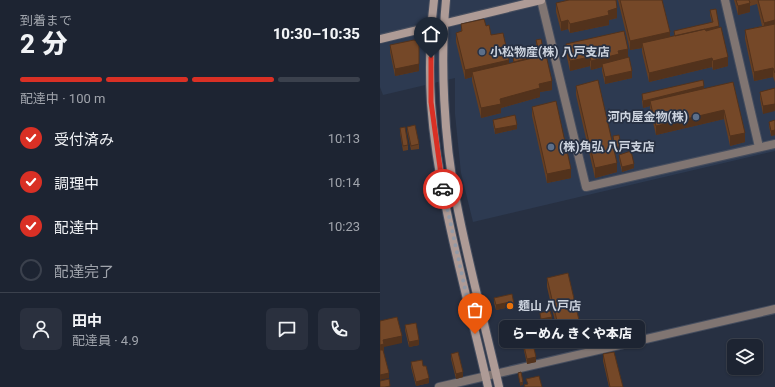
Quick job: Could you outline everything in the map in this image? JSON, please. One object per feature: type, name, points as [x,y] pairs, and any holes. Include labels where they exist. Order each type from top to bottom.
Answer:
[{"type":"street","points":[[434,0],[431,28],[431,102],[439,171],[452,234],[488,387]]},
{"type":"street","points":[[446,0],[444,25],[446,119],[456,199],[500,387]]},
{"type":"street","points":[[380,39],[444,25],[541,0],[586,187],[775,144]]},
{"type":"street","points":[[725,0],[759,147]]},
{"type":"street","points":[[439,387],[775,310]]},
{"type":"shaded area","points":[[380,0],[775,0],[775,151],[473,222],[461,173],[455,114],[455,78],[383,95],[380,87]]},
{"type":"building","points":[[569,0],[616,0],[617,8],[608,11],[609,15],[570,24],[568,20],[561,22],[556,3]]},
{"type":"building","points":[[620,0],[662,0],[670,32],[630,41]]},
{"type":"building","points":[[736,0],[749,0],[750,3],[738,6]]},
{"type":"building","points":[[758,0],[775,0],[775,20],[764,23]]},
{"type":"building","points":[[716,9],[719,26],[675,36],[674,31],[713,22],[710,10]]},
{"type":"building","name":"小松物産(株) 八戸支店","points":[[484,19],[486,26],[489,25],[491,35],[503,33],[509,60],[465,70],[456,33],[462,31],[461,24]]},
{"type":"building","points":[[775,24],[775,73],[773,68],[754,72],[745,30]]},
{"type":"building","points":[[721,27],[728,57],[713,61],[712,58],[649,73],[642,43],[705,29],[706,31]]},
{"type":"building","points":[[624,31],[628,49],[618,51],[619,54],[591,61],[590,57],[570,61],[566,44]]},
{"type":"building","points":[[541,39],[544,54],[514,62],[513,58],[539,52],[536,40]]},
{"type":"building","points":[[414,40],[419,42],[419,64],[395,69],[390,45]]},
{"type":"building","points":[[546,55],[552,81],[539,84],[540,88],[500,99],[501,104],[481,108],[472,72]]},
{"type":"building","points":[[629,57],[632,71],[605,77],[602,64]]},
{"type":"building","points":[[598,80],[617,163],[595,168],[576,86]]},
{"type":"building","points":[[703,80],[704,86],[643,101],[642,94]]},
{"type":"building","name":"河内屋金物(株)","points":[[733,82],[745,133],[730,136],[724,110],[656,126],[650,101]]},
{"type":"building","points":[[775,88],[775,104],[763,106],[760,92]]},
{"type":"building","name":"(株)角弘 八戸支店","points":[[556,101],[571,169],[547,174],[532,107]]},
{"type":"building","points":[[515,115],[517,125],[495,129],[493,120]]},
{"type":"building","points":[[775,120],[775,130],[771,131],[769,122]]},
{"type":"building","points":[[415,125],[419,144],[411,146],[407,127]]},
{"type":"building","points":[[405,127],[408,145],[403,146],[400,128]]},
{"type":"building","points":[[619,135],[621,146],[615,148],[613,136]]},
{"type":"building","points":[[631,151],[634,164],[622,167],[619,155]]},
{"type":"building","points":[[568,273],[582,333],[561,338],[547,278]]},
{"type":"building","points":[[512,294],[514,304],[511,304],[510,302],[496,305],[494,298]]},
{"type":"building","points":[[550,311],[552,317],[541,319],[540,313]]},
{"type":"building","points":[[397,317],[402,336],[383,340],[384,344],[380,345],[380,321]]},
{"type":"building","points":[[416,323],[419,340],[409,342],[405,325]]},
{"type":"building","points":[[532,340],[536,357],[527,359],[523,342]]},
{"type":"building","points":[[380,350],[383,350],[389,373],[380,375]]},
{"type":"building","points":[[458,352],[463,372],[456,374],[451,354]]},
{"type":"building","points":[[614,352],[623,387],[610,387],[603,354]]},
{"type":"building","points":[[422,360],[423,366],[426,366],[429,378],[416,382],[411,362]]},
{"type":"building","points":[[521,372],[523,382],[520,383],[518,373]]},
{"type":"building","points":[[539,376],[542,387],[525,387],[524,385],[528,384],[526,379]]},
{"type":"building","points":[[389,379],[390,386],[380,387],[380,381]]},
{"type":"way so far","points":[[443,189],[475,334]]},
{"type":"place","name":"小松物産(株) 八戸支店","points":[[482,52]]},
{"type":"place","name":"河内屋金物(株)","points":[[696,117]]},
{"type":"place","name":"(株)角弘 八戸支店","points":[[551,147]]},
{"type":"place","name":"麺山 八戸店","points":[[510,306]]},
{"type":"place","name":"らーめん きくや本店","points":[[475,334]]},
{"type":"route","points":[[431,58],[431,102],[439,171],[443,189]]}]
